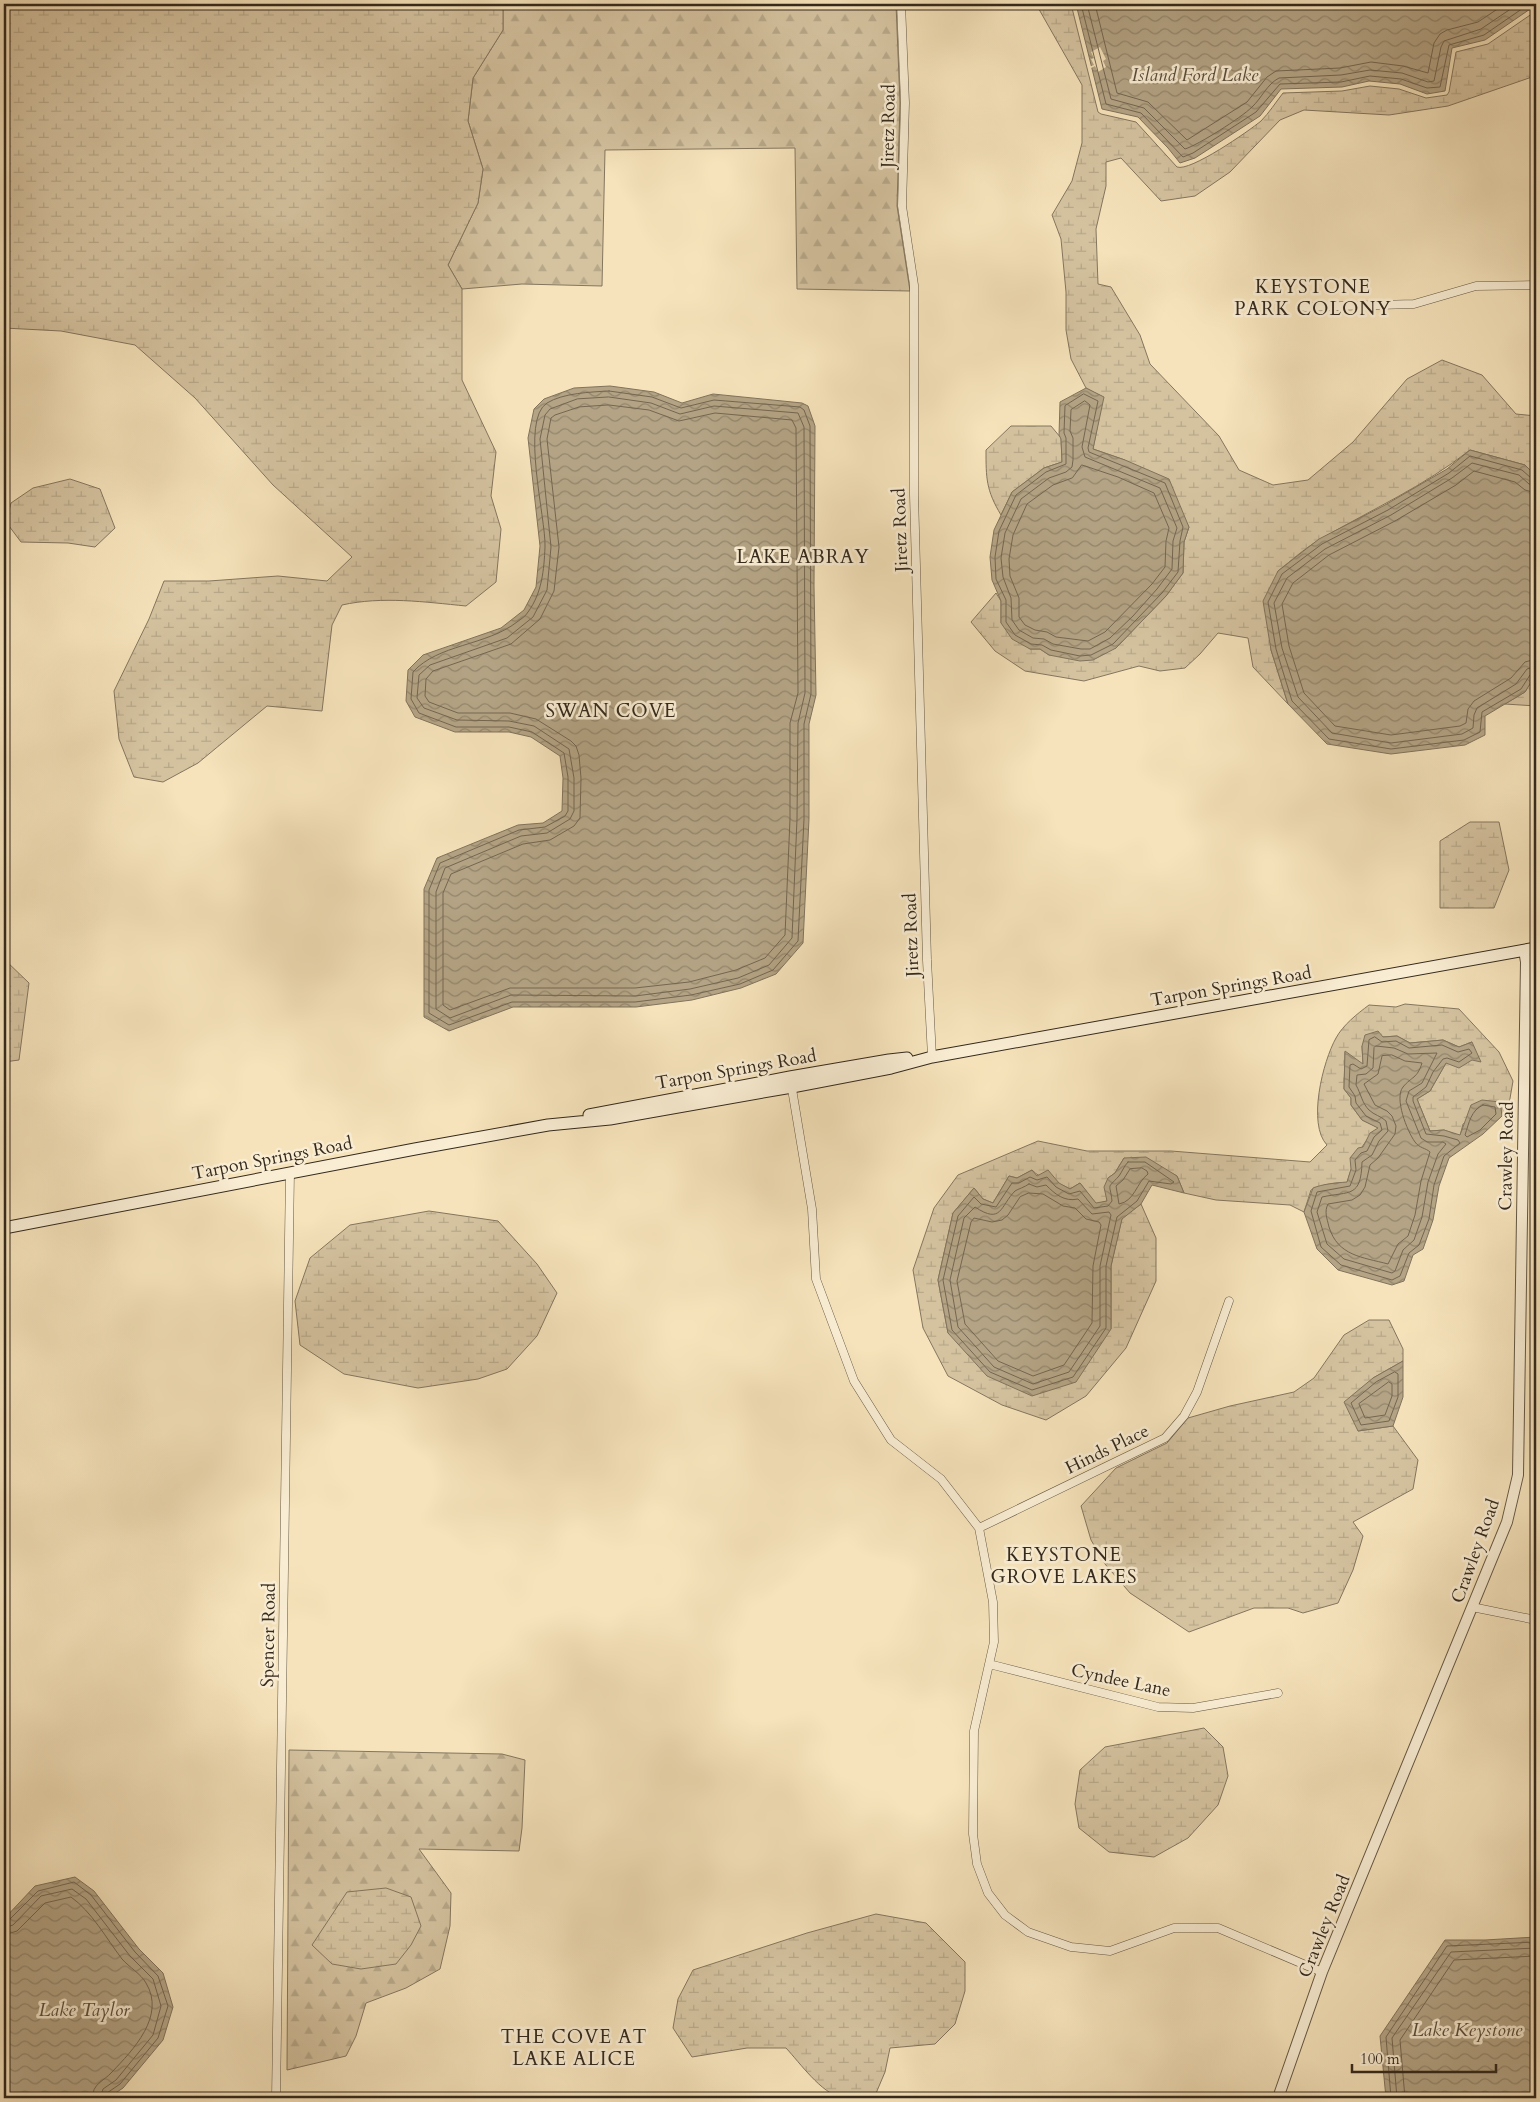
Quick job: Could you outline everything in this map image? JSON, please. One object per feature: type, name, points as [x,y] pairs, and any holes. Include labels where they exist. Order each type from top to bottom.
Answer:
[{"type":"main road","name":"Tarpon Springs Road","points":[[4,1228],[290,1172],[548,1125],[610,1119],[791,1082],[891,1068],[932,1057],[1536,948]]},
{"type":"street","name":"Jiretz Road","points":[[901,4],[905,103],[902,206],[914,285],[914,496],[927,951],[932,1057]]},
{"type":"street","points":[[1305,307],[1414,304],[1476,286],[1536,286]]},
{"type":"street","name":"Crawley Road","points":[[1278,2098],[1322,1972],[1507,1522],[1518,1475],[1526,962],[1524,950]]},
{"type":"street","points":[[791,1082],[812,1209],[816,1279],[854,1381],[890,1440],[941,1479],[980,1528],[993,1602],[994,1642],[974,1731],[973,1834],[977,1864],[988,1893],[1005,1915],[1028,1932],[1071,1947],[1110,1951],[1174,1928],[1218,1928],[1322,1972]]},
{"type":"street","name":"Spencer Road","points":[[276,2098],[290,1172]]},
{"type":"street","name":"Hinds Place","points":[[980,1528],[1165,1438],[1184,1416],[1197,1392],[1229,1301]]},
{"type":"street","points":[[1472,1607],[1536,1620]]},
{"type":"street","name":"Cyndee Lane","points":[[989,1664],[1158,1707],[1193,1708],[1278,1693]]},
{"type":"green space","points":[[4,4],[503,4],[503,30],[473,78],[468,121],[483,169],[478,203],[448,265],[462,289],[462,380],[496,452],[491,496],[501,529],[496,582],[466,606],[388,600],[342,605],[332,625],[322,711],[267,706],[198,763],[163,782],[134,777],[119,739],[114,691],[149,619],[164,581],[209,581],[278,576],[327,581],[352,557],[273,485],[195,398],[135,345],[61,331],[4,328]]},
{"type":"green space","points":[[503,4],[896,4],[900,103],[897,206],[910,291],[797,289],[795,148],[605,150],[602,286],[522,284],[462,289],[448,265],[478,203],[483,169],[468,121],[473,78],[503,30]]},
{"type":"green space","points":[[1036,4],[1071,4],[1098,112],[1136,122],[1177,167],[1184,167],[1206,157],[1245,133],[1261,121],[1283,93],[1342,91],[1370,86],[1399,89],[1426,98],[1447,95],[1456,52],[1488,44],[1536,11],[1536,73],[1532,77],[1448,106],[1389,115],[1304,110],[1280,120],[1230,172],[1195,196],[1161,201],[1121,158],[1106,162],[1106,186],[1096,229],[1098,284],[1111,287],[1140,335],[1150,364],[1219,436],[1239,470],[1273,485],[1308,480],[1353,442],[1407,379],[1442,360],[1482,375],[1516,414],[1536,416],[1536,476],[1525,465],[1470,450],[1416,487],[1315,542],[1278,571],[1271,650],[1288,704],[1253,667],[1248,638],[1218,633],[1185,668],[1160,671],[1139,666],[1084,681],[1025,671],[995,651],[971,622],[996,593],[1001,601],[1001,623],[1030,649],[1040,649],[1049,655],[1116,648],[1166,596],[1183,573],[1184,542],[1189,527],[1125,460],[1093,449],[1103,397],[1086,388],[1071,359],[1066,330],[1066,292],[1061,239],[1052,215],[1072,181],[1082,143],[1082,85]]},
{"type":"green space","points":[[1011,426],[1051,426],[1061,438],[1062,462],[1044,468],[1012,492],[1001,515],[992,498],[988,484],[986,450]]},
{"type":"green space","points":[[70,479],[100,489],[115,528],[95,547],[68,543],[21,542],[6,522],[11,503],[33,488]]},
{"type":"green space","points":[[1536,674],[1536,706],[1505,704],[1525,692]]},
{"type":"green space","points":[[1470,822],[1499,822],[1509,870],[1494,908],[1440,908],[1440,841]]},
{"type":"green space","points":[[4,959],[29,983],[19,1060],[4,1062]]},
{"type":"green space","points":[[1405,1004],[1459,1009],[1499,1052],[1513,1081],[1508,1110],[1502,1116],[1500,1102],[1463,1124],[1460,1136],[1444,1130],[1430,1131],[1417,1099],[1430,1091],[1446,1063],[1472,1042],[1459,1047],[1443,1040],[1410,1043],[1397,1036],[1383,1037],[1362,1046],[1363,1065],[1345,1052],[1344,1089],[1351,1098],[1351,1105],[1362,1120],[1379,1128],[1363,1145],[1347,1183],[1328,1184],[1311,1190],[1304,1212],[1290,1205],[1216,1200],[1184,1193],[1177,1176],[1167,1171],[1124,1158],[1115,1173],[1108,1178],[1107,1201],[1096,1204],[1080,1183],[1070,1189],[1040,1176],[1032,1170],[1017,1178],[1009,1176],[993,1203],[983,1199],[974,1188],[953,1213],[938,1280],[948,1333],[1111,1329],[1111,1266],[1122,1218],[1141,1204],[1156,1238],[1156,1281],[1126,1348],[1086,1396],[1046,1420],[1002,1405],[948,1376],[923,1328],[913,1270],[934,1208],[958,1175],[1038,1141],[1087,1151],[1171,1151],[1310,1162],[1327,1145],[1321,1135],[1318,1123],[1319,1092],[1326,1061],[1339,1033],[1346,1024],[1369,1005],[1396,1007]]},
{"type":"green space","points":[[429,1211],[498,1221],[537,1264],[557,1293],[537,1336],[507,1369],[478,1379],[418,1388],[344,1374],[300,1345],[295,1301],[310,1258],[350,1225]]},
{"type":"green space","points":[[1369,1320],[1389,1320],[1403,1349],[1403,1361],[1373,1378],[1358,1431],[1393,1426],[1418,1460],[1413,1489],[1353,1522],[1363,1536],[1353,1570],[1338,1603],[1303,1613],[1288,1608],[1254,1608],[1189,1632],[1130,1593],[1105,1564],[1091,1540],[1081,1506],[1116,1468],[1167,1443],[1188,1418],[1230,1406],[1294,1392],[1314,1378],[1344,1335]]},
{"type":"green space","points":[[1204,1728],[1223,1747],[1228,1776],[1218,1805],[1188,1838],[1154,1857],[1109,1852],[1079,1828],[1075,1804],[1080,1770],[1105,1747]]},
{"type":"green space","points":[[289,1750],[502,1754],[525,1760],[519,1851],[419,1849],[451,1893],[450,1926],[440,1969],[406,1988],[366,2003],[356,2036],[346,2056],[287,2070]]},
{"type":"green space","points":[[386,1888],[411,1897],[421,1926],[411,1945],[396,1964],[361,1969],[332,1964],[312,1945],[347,1892]]},
{"type":"green space","points":[[876,1914],[926,1923],[965,1962],[965,1991],[955,2024],[935,2044],[890,2048],[885,2072],[874,2098],[846,2099],[834,2095],[811,2077],[786,2048],[747,2048],[692,2057],[673,2028],[678,1999],[693,1970],[807,1933]]},
{"type":"water","name":"Island Ford Lake","points":[[1076,4],[1536,5],[1485,40],[1452,48],[1445,91],[1427,94],[1400,84],[1369,81],[1342,87],[1281,89],[1260,116],[1195,158],[1180,163],[1138,117],[1102,109]]},
{"type":"water","points":[[610,386],[654,392],[682,403],[713,394],[802,403],[808,406],[815,426],[814,586],[816,695],[809,724],[809,819],[803,943],[776,974],[741,988],[692,1000],[636,1007],[513,1007],[449,1031],[424,1017],[424,889],[437,858],[518,825],[543,823],[562,811],[563,778],[560,756],[531,737],[509,732],[455,732],[415,717],[406,701],[408,670],[423,655],[501,628],[524,610],[536,587],[540,546],[528,438],[534,409],[544,399],[574,388]]},
{"type":"water","points":[[1086,388],[1104,397],[1093,449],[1125,460],[1169,479],[1189,527],[1184,542],[1183,573],[1166,596],[1116,648],[1093,660],[1080,661],[1049,655],[1040,649],[1030,649],[1012,639],[1001,623],[1001,601],[992,580],[990,557],[994,530],[1012,492],[1044,468],[1062,462],[1061,439],[1059,435],[1060,402]]},
{"type":"water","points":[[1470,450],[1525,465],[1536,476],[1536,674],[1525,692],[1485,716],[1485,735],[1465,745],[1391,754],[1327,744],[1288,704],[1271,650],[1263,601],[1278,571],[1319,539],[1385,505],[1447,469]]},
{"type":"water","points":[[1378,1031],[1383,1037],[1397,1036],[1410,1043],[1443,1040],[1459,1047],[1472,1042],[1481,1062],[1472,1060],[1459,1068],[1446,1063],[1430,1091],[1417,1099],[1430,1131],[1444,1130],[1460,1135],[1471,1105],[1482,1100],[1500,1102],[1502,1116],[1483,1134],[1449,1158],[1439,1186],[1433,1220],[1423,1249],[1413,1255],[1404,1281],[1392,1285],[1338,1270],[1317,1249],[1304,1212],[1313,1188],[1347,1182],[1351,1169],[1350,1158],[1358,1148],[1363,1147],[1370,1133],[1378,1128],[1362,1120],[1351,1105],[1351,1098],[1344,1089],[1345,1051],[1363,1064],[1362,1046],[1365,1035]]},
{"type":"water","points":[[1146,1157],[1177,1176],[1184,1193],[1152,1185],[1141,1204],[1122,1219],[1111,1266],[1111,1329],[1076,1382],[1032,1396],[987,1376],[948,1333],[938,1280],[953,1213],[974,1188],[983,1199],[993,1203],[1009,1176],[1017,1178],[1032,1170],[1037,1176],[1048,1170],[1059,1183],[1070,1189],[1080,1183],[1096,1203],[1107,1201],[1104,1187],[1108,1178],[1115,1173],[1124,1158]]},
{"type":"water","points":[[1403,1361],[1403,1397],[1393,1426],[1358,1431],[1344,1402],[1373,1378]]},
{"type":"water","name":"Lake Taylor","points":[[75,1877],[94,1891],[139,1949],[163,1973],[173,2007],[163,2040],[123,2088],[108,2098],[4,2098],[4,1919],[35,1886]]},
{"type":"water","name":"Lake Keystone","points":[[1536,1937],[1536,2098],[1386,2098],[1380,2036],[1445,1940]]},
{"type":"pier","points":[[1100,47],[1106,59],[1103,61],[1106,67],[1098,72],[1095,66],[1089,69],[1089,67],[1094,65],[1091,59],[1094,58],[1091,52]]},
{"type":"district","name":"KEYSTONE PARK COLONY","points":[[1313,297]]},
{"type":"district","name":"LAKE ABRAY","points":[[803,556]]},
{"type":"district","name":"SWAN COVE","points":[[611,710]]},
{"type":"district","name":"KEYSTONE GROVE LAKES","points":[[1064,1565]]},
{"type":"district","name":"THE COVE AT LAKE ALICE","points":[[574,2047]]}]
